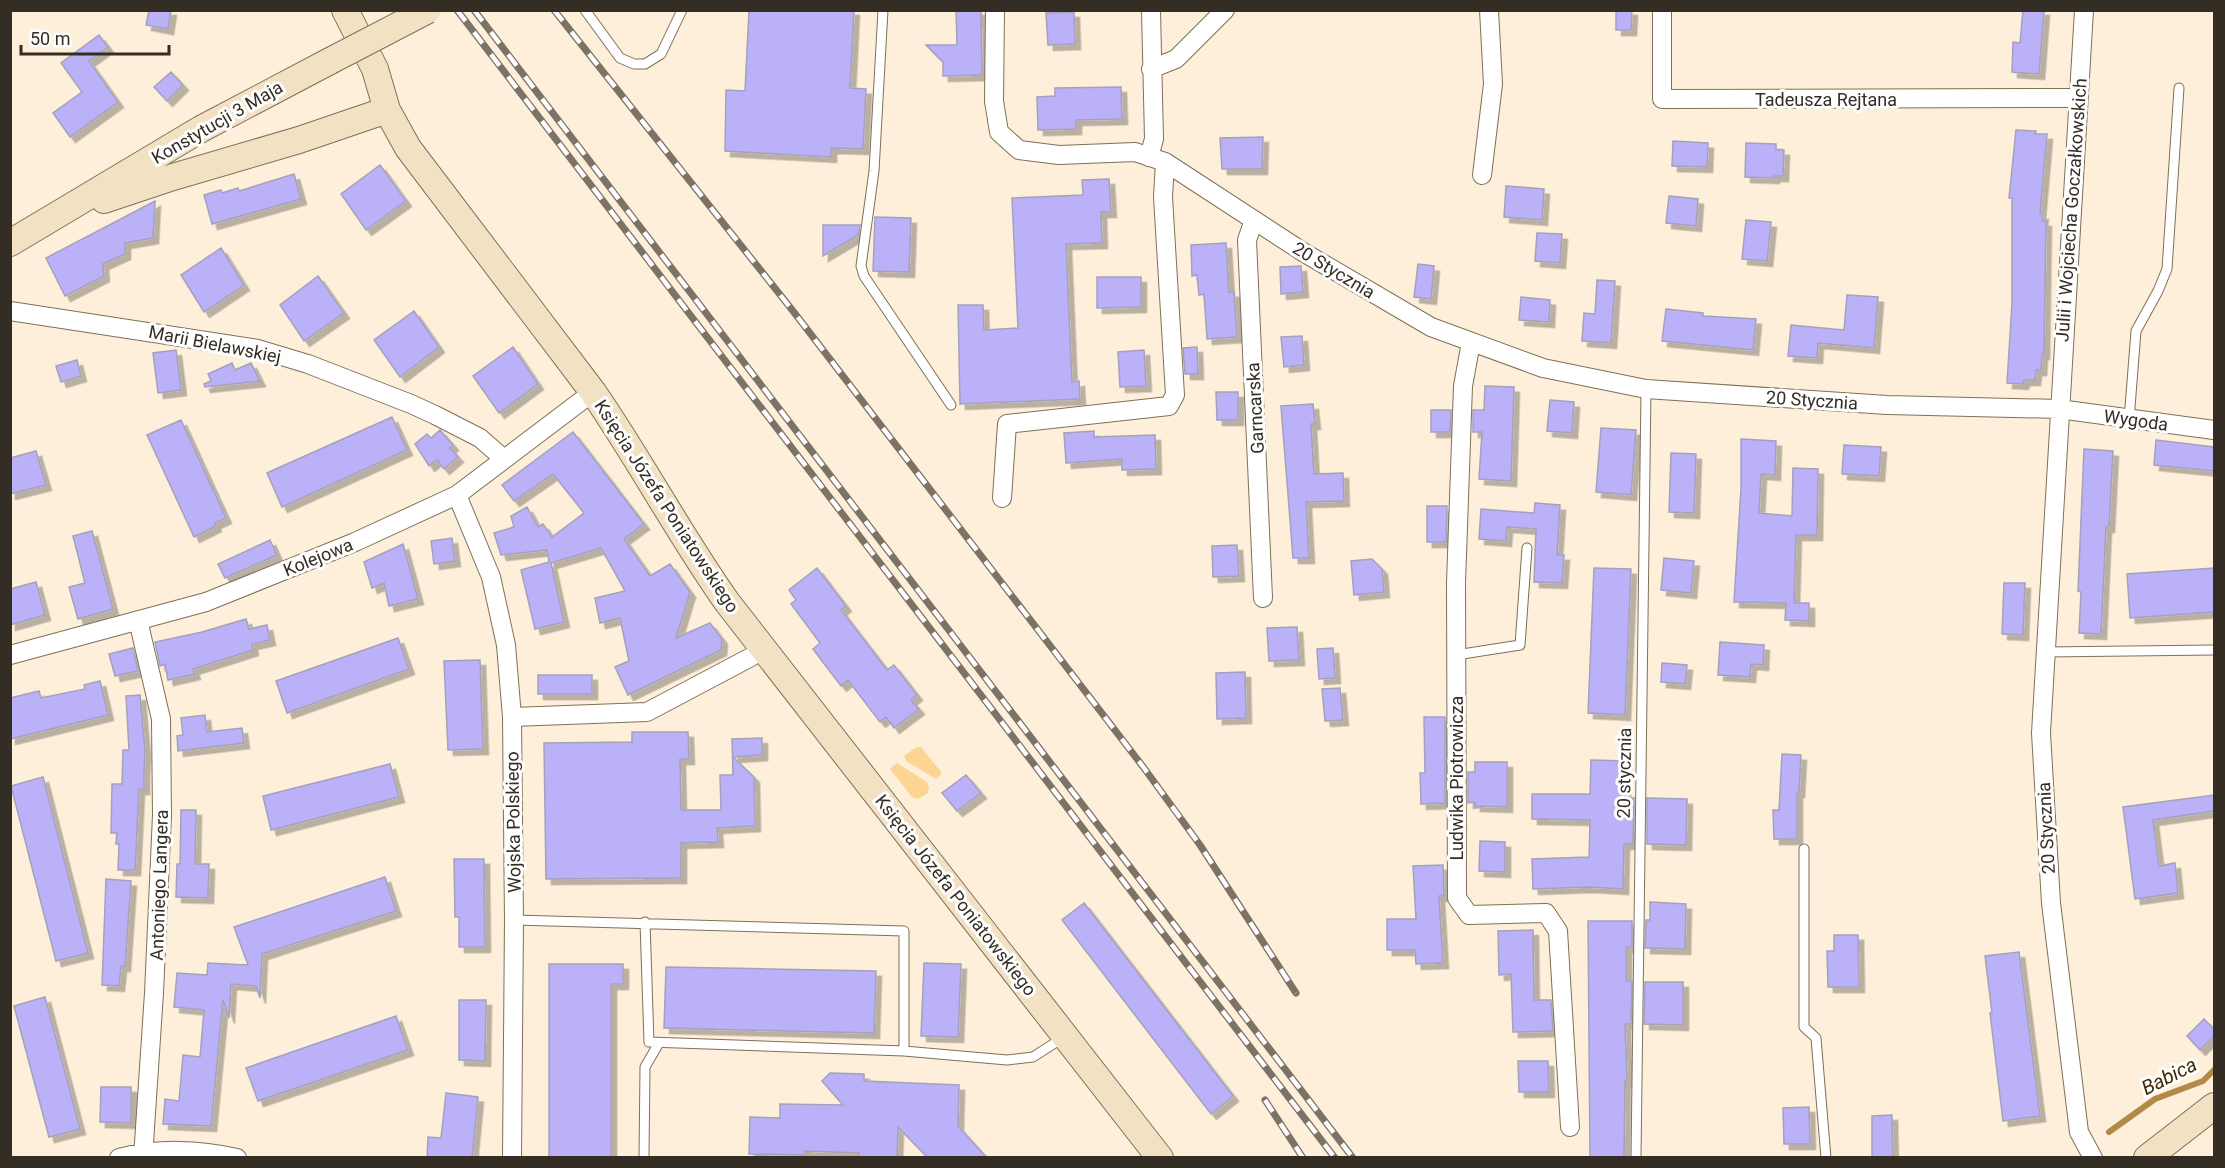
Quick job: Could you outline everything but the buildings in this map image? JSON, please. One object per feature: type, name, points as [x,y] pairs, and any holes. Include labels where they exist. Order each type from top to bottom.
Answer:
[{"type":"main road","name":"Księcia Józefa Poniatowskiego","points":[[345,10],[375,69],[387,110],[408,148],[617,426],[693,554],[762,648],[1160,1158]]},
{"type":"main road","name":"Konstytucji 3 Maja","points":[[10,243],[232,112],[428,10]]},
{"type":"main road","points":[[62,214],[387,110]]},
{"type":"main road","points":[[153,158],[162,171],[172,177]]},
{"type":"main road","points":[[2147,1158],[2214,1106]]},
{"type":"street","name":"20 Stycznia","points":[[995,10],[994,101],[999,132],[1019,150],[1059,155],[1135,152],[1157,159],[1303,252],[1431,327],[1543,369],[1646,389],[1887,405],[2059,409],[2041,733],[2051,903],[2079,1132],[2093,1158]]},
{"type":"street","points":[[1002,498],[1007,424],[1169,406],[1175,395],[1163,197],[1154,139],[1151,10]]},
{"type":"street","points":[[1151,69],[1176,59],[1226,10]]},
{"type":"street","points":[[1482,176],[1493,84],[1489,10]]},
{"type":"street","name":"Tadeusza Rejtana","points":[[1662,10],[1662,99],[2078,98]]},
{"type":"street","name":"Julii i Wojciecha Goczałkowskich","points":[[2059,409],[2084,10]]},
{"type":"street","name":"Garncarska","points":[[1254,220],[1247,240],[1263,598]]},
{"type":"street","name":"Marii Bielawskiej","points":[[10,311],[258,350],[308,364],[411,404],[480,438],[504,459]]},
{"type":"street","name":"Ludwika Piotrowicza","points":[[1471,342],[1463,386],[1456,583],[1457,898],[1470,915],[1546,913],[1558,931],[1570,1127]]},
{"type":"street","name":"Kolejowa","points":[[10,655],[206,602],[355,542],[457,495],[593,392]]},
{"type":"street","name":"Wygoda","points":[[2059,409],[2214,430]]},
{"type":"street","name":"Wojska Polskiego","points":[[457,495],[491,577],[506,645],[512,717],[514,920],[512,1158]]},
{"type":"street","name":"Antoniego Langera","points":[[138,620],[161,718],[162,815],[154,993],[143,1154]]},
{"type":"street","points":[[512,717],[647,712],[751,657],[762,648]]},
{"type":"street","points":[[119,1158],[143,1154],[215,1153],[237,1158]]},
{"type":"lane","points":[[585,10],[620,58],[634,64],[645,64],[661,54],[682,10]]},
{"type":"lane","points":[[883,10],[874,171],[861,266],[864,276],[951,405]]},
{"type":"lane","points":[[2129,420],[2136,331],[2167,269],[2179,88]]},
{"type":"lane","name":"20 stycznia","points":[[1636,1158],[1646,389]]},
{"type":"lane","points":[[1456,655],[1521,645],[1527,548]]},
{"type":"lane","points":[[2045,652],[2214,650]]},
{"type":"lane","points":[[1804,849],[1804,1027],[1816,1038],[1826,1158]]},
{"type":"lane","points":[[514,920],[904,931],[904,1051]]},
{"type":"lane","points":[[645,922],[649,1042],[904,1051],[1007,1060],[1033,1057],[1066,1036]]},
{"type":"lane","points":[[644,1158],[645,1067],[659,1042]]},
{"type":"shaded area","points":[[917,747],[921,747],[942,773],[936,779],[906,761],[904,756]]},
{"type":"shaded area","points":[[897,763],[927,782],[928,793],[918,799],[912,797],[890,769]]},
{"type":"waterway","name":"Babica","points":[[2109,1132],[2155,1099],[2203,1081],[2214,1070]]},
{"type":"railway","points":[[457,10],[1335,1158]]},
{"type":"railway","points":[[474,10],[1353,1158]]},
{"type":"railway","points":[[554,10],[793,311],[1144,768],[1200,845],[1296,993]]},
{"type":"railway","points":[[1265,1100],[1303,1158]]}]
